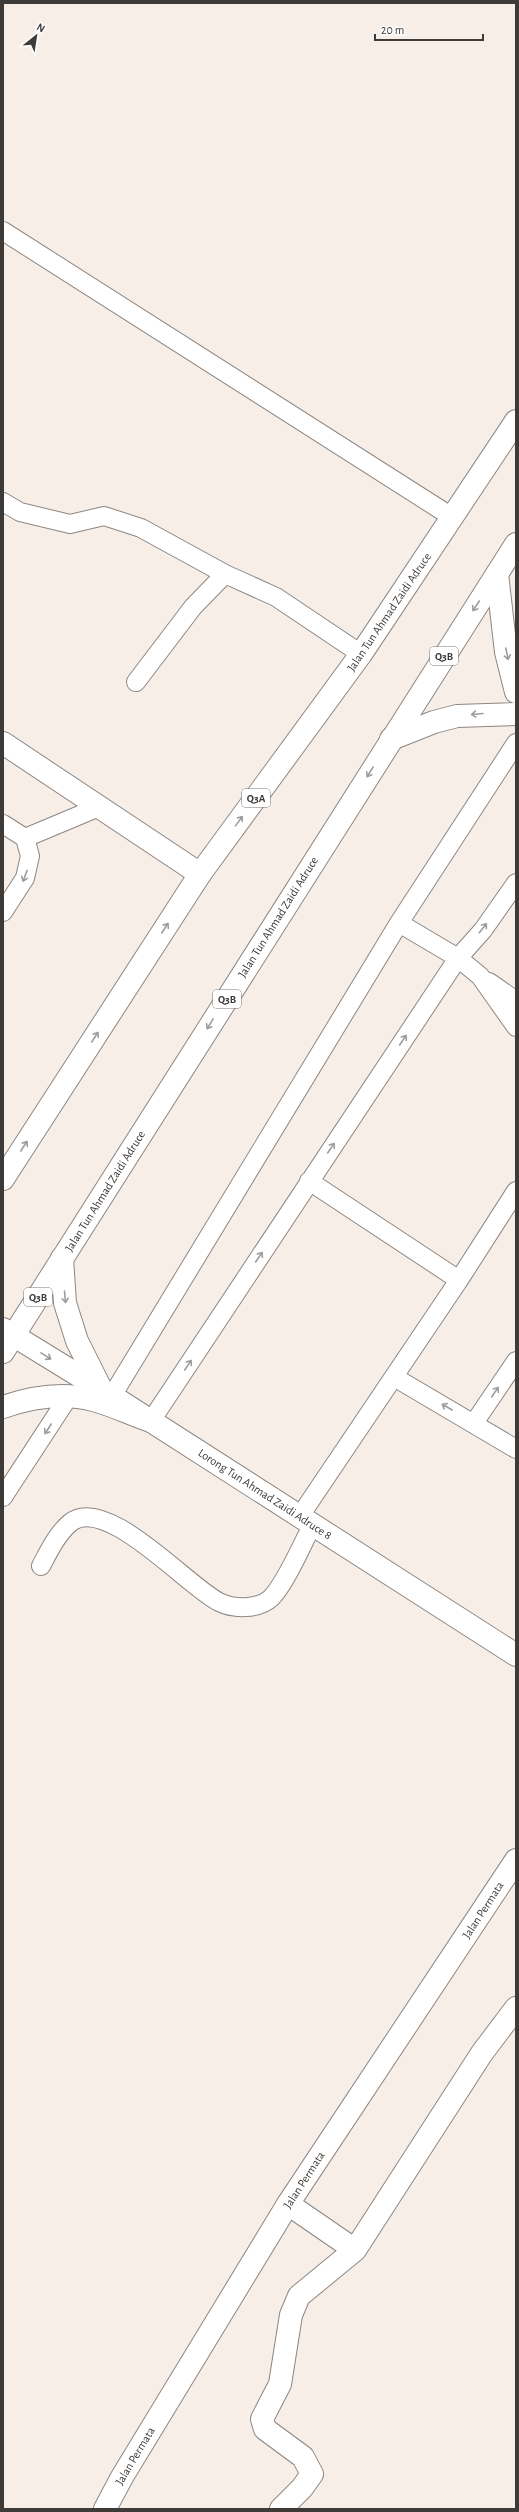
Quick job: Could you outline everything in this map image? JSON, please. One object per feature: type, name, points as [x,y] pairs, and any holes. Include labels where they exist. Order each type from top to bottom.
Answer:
[{"type":"street","name":"Jalan Tun Ahmad Zaidi Adruce","points":[[3,1179],[200,874],[362,654],[516,421]]},
{"type":"street","name":"Jalan Tun Ahmad Zaidi Adruce","points":[[6,1339],[62,1258],[516,544]]},
{"type":"street","points":[[497,574],[506,652],[516,692]]},
{"type":"street","points":[[391,739],[434,722],[457,716],[516,714]]},
{"type":"street","points":[[3,743],[200,874]]},
{"type":"street","points":[[62,1258],[65,1304],[77,1341],[106,1393]]},
{"type":"street","name":"Lorong Tun Ahmad Zaidi Adruce 8","points":[[6,1339],[106,1393],[516,1654]]},
{"type":"street","points":[[3,1406],[40,1397],[69,1396],[94,1400],[151,1421]]},
{"type":"street","name":"Jalan Permata","points":[[105,2509],[122,2477],[288,2204],[516,1860]]},
{"type":"street","points":[[281,2509],[302,2488],[312,2474],[303,2457],[265,2429],[262,2419],[280,2384],[291,2315],[299,2296],[323,2278],[355,2250],[482,2053],[516,2008]]},
{"type":"street","points":[[288,2204],[355,2250]]},
{"type":"lane","points":[[3,231],[452,518]]},
{"type":"lane","points":[[3,502],[20,512],[70,524],[104,516],[140,528],[225,574],[276,597],[362,654]]},
{"type":"lane","points":[[136,682],[193,607],[225,574]]},
{"type":"lane","points":[[106,1393],[399,923],[516,743]]},
{"type":"lane","points":[[25,838],[99,807]]},
{"type":"lane","points":[[3,824],[25,838],[30,856],[25,878],[3,912]]},
{"type":"lane","points":[[151,1421],[458,958],[483,930],[516,883]]},
{"type":"lane","points":[[399,923],[458,958],[480,976],[516,1001]]},
{"type":"lane","points":[[480,976],[516,1028]]},
{"type":"lane","points":[[310,1182],[459,1280]]},
{"type":"lane","points":[[41,1566],[53,1544],[70,1522],[86,1517],[103,1520],[138,1540],[219,1602],[248,1608],[270,1599],[289,1570],[306,1520],[394,1376],[459,1280],[516,1191]]},
{"type":"lane","points":[[474,1423],[516,1361]]},
{"type":"lane","points":[[394,1376],[516,1449]]},
{"type":"lane","points":[[3,1497],[69,1396]]}]
